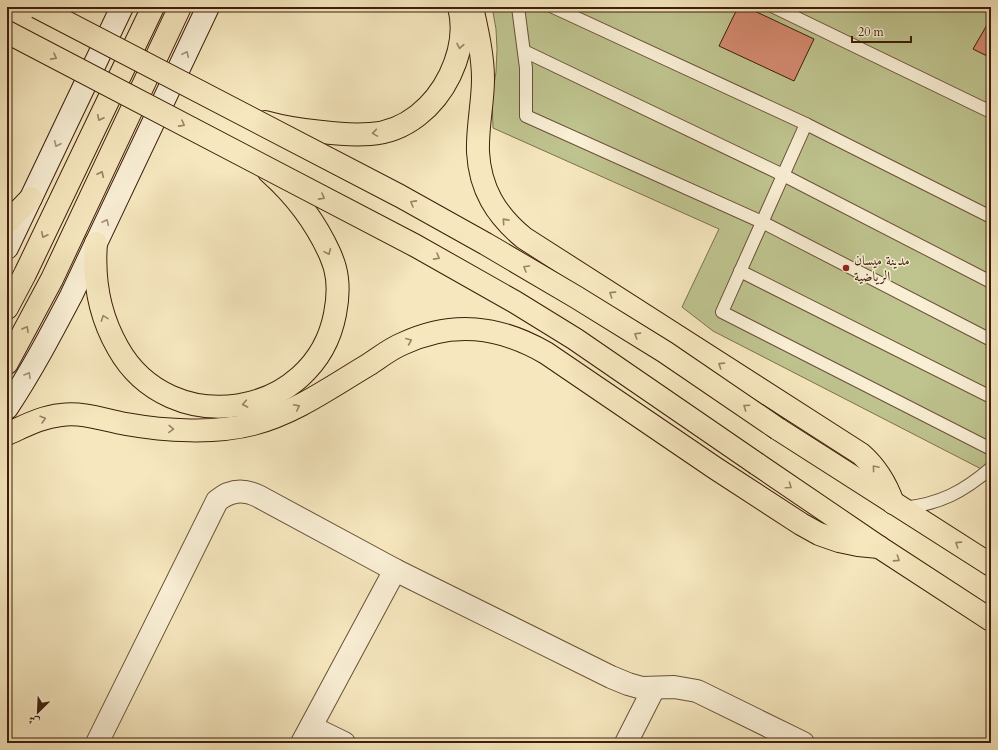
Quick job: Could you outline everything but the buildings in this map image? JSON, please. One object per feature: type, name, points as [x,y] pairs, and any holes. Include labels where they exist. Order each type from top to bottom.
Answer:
[{"type":"main road","points":[[37,7],[400,196],[486,244],[665,352],[778,429],[991,565]]},
{"type":"main road","points":[[7,308],[25,274],[154,7]]},
{"type":"main road","points":[[7,363],[52,279],[180,7]]},
{"type":"main road","points":[[252,119],[303,130],[350,134],[372,134],[388,131],[405,124],[430,105],[440,93],[454,67],[459,54],[461,39],[462,24],[459,7]]},
{"type":"main road","points":[[472,7],[480,44],[483,78],[478,152],[480,168],[486,190],[491,200],[511,227],[524,238],[861,454],[880,475],[898,506]]},
{"type":"main road","points":[[7,32],[416,246],[515,302],[608,361],[879,547],[991,620]]},
{"type":"main road","points":[[7,41],[33,46]]},
{"type":"main road","points":[[96,243],[94,262],[98,298],[103,316],[121,354],[141,377],[153,387],[167,395],[194,404],[223,407],[252,403],[266,398],[282,390],[297,379],[320,353],[334,323],[338,286],[335,268],[323,241],[305,211],[282,185],[262,166]]},
{"type":"main road","points":[[7,223],[31,198]]},
{"type":"main road","points":[[7,434],[35,421],[48,417],[74,414],[88,415],[144,427],[167,429],[224,428],[252,424],[285,413],[313,399],[400,345],[420,336],[442,331],[463,329],[485,330],[507,335],[527,342],[546,353],[663,433],[801,524],[820,534],[839,541],[879,547]]},
{"type":"street","points":[[7,248],[122,7]]},
{"type":"street","points":[[7,408],[24,383],[49,339],[208,7]]},
{"type":"street","points":[[97,743],[217,501],[223,496],[238,491],[252,494],[395,570],[611,677],[642,688],[674,687],[697,691],[802,743]]},
{"type":"street","points":[[344,743],[307,735],[395,570]]},
{"type":"street","points":[[626,743],[654,688]]},
{"type":"lane","points":[[518,7],[526,68],[526,116],[762,222],[991,340]]},
{"type":"lane","points":[[553,7],[806,124],[991,217]]},
{"type":"lane","points":[[774,7],[991,112]]},
{"type":"lane","points":[[524,51],[783,175],[991,282]]},
{"type":"lane","points":[[806,124],[722,312],[991,449]]},
{"type":"lane","points":[[740,271],[991,397]]},
{"type":"lane","points":[[898,506],[922,506],[939,501],[975,482],[991,468]]},
{"type":"green space","name":"مدينة ميسان الرياضية","points":[[492,7],[991,7],[991,474],[713,331],[682,307],[719,229],[493,128],[492,97],[496,72],[497,49],[496,29]]},
{"type":"place","name":"مدينة ميسان الرياضية","points":[[846,268]]}]
